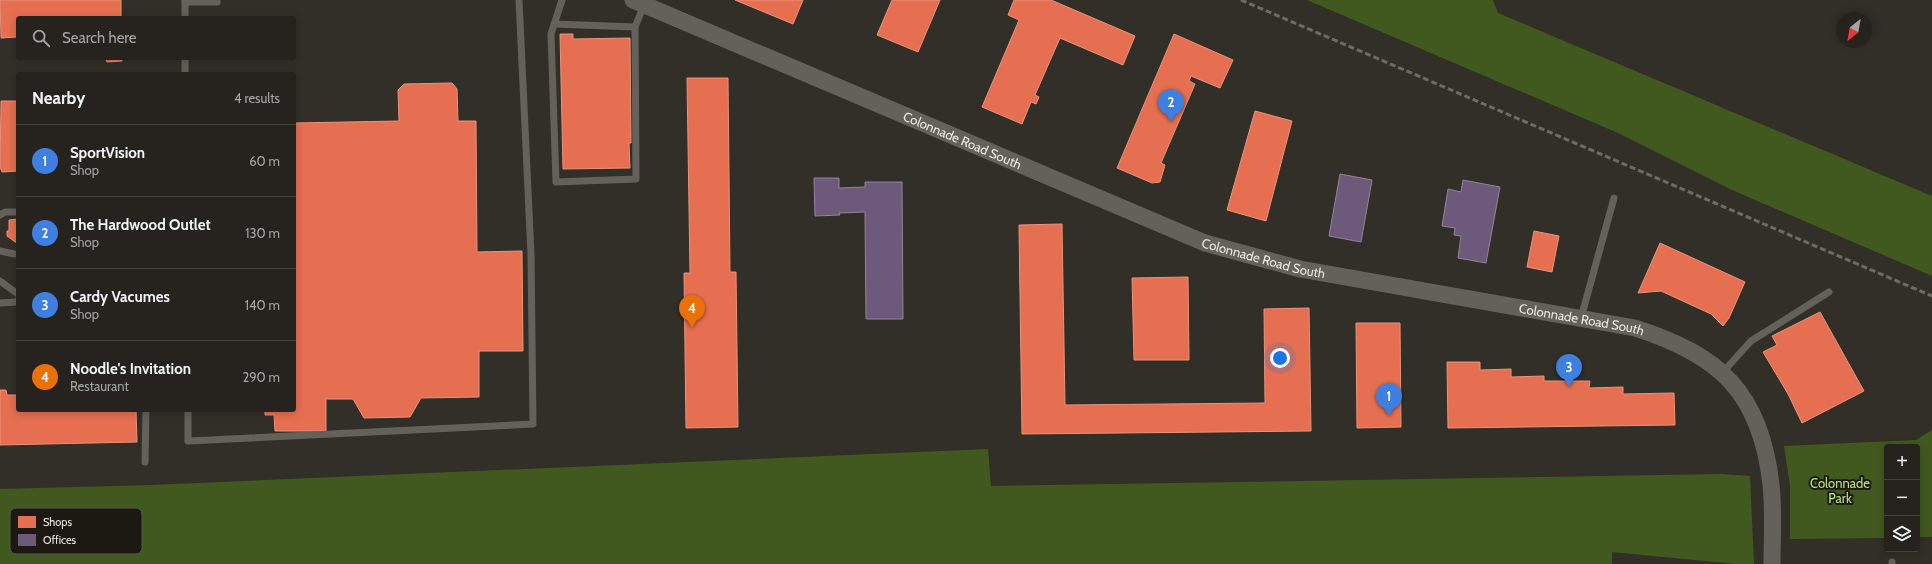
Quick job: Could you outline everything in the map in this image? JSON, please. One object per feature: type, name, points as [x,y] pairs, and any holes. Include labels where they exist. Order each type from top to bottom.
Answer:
[{"type":"street","name":"Colonnade Road South","points":[[639,2],[1205,243],[1300,270],[1635,328],[1667,338],[1693,351],[1723,372],[1743,396],[1758,425],[1764,443],[1772,487],[1772,564]]},
{"type":"lane","points":[[188,412],[188,441],[533,424],[531,254],[519,0]]},
{"type":"lane","points":[[562,0],[551,34],[556,182],[636,179],[635,27],[639,2]]},
{"type":"lane","points":[[185,16],[185,1],[218,2]]},
{"type":"lane","points":[[554,24],[635,27]]},
{"type":"lane","points":[[185,60],[185,72]]},
{"type":"lane","points":[[1581,318],[1614,198]]},
{"type":"lane","points":[[0,215],[5,212],[16,212]]},
{"type":"lane","points":[[0,251],[14,254]]},
{"type":"lane","points":[[0,281],[16,293]]},
{"type":"lane","points":[[1723,372],[1751,341],[1830,292]]},
{"type":"lane","points":[[0,303],[16,302]]},
{"type":"lane","points":[[145,462],[146,412]]},
{"type":"green space","points":[[1307,0],[1493,0],[1498,13],[1932,196],[1932,276],[1732,190],[1618,133]]},
{"type":"green space","name":"Colonnade Park","points":[[1932,430],[1932,537],[1920,537],[1920,444],[1884,444],[1884,538],[1790,539],[1790,486],[1784,446],[1916,440]]},
{"type":"green space","points":[[988,449],[991,486],[1721,474],[1750,476],[1754,564],[1736,564],[1612,552],[1612,564],[0,564],[0,489],[152,485]]},
{"type":"building: Shops","points":[[0,0],[121,0],[121,16],[16,16],[16,37],[1,38]]},
{"type":"building: Shops","points":[[735,0],[803,0],[793,24]]},
{"type":"building: Shops","points":[[892,0],[940,0],[918,52],[877,35]]},
{"type":"building: Shops","points":[[1014,0],[1051,0],[1135,36],[1123,65],[1060,38],[1035,95],[1039,97],[1036,104],[1031,102],[1022,124],[982,107],[1019,20],[1008,15]]},
{"type":"building: Shops","points":[[560,34],[573,34],[573,39],[630,38],[630,168],[563,169]]},
{"type":"building: Shops","points":[[1174,34],[1233,60],[1220,88],[1191,76],[1189,81],[1195,84],[1161,163],[1165,165],[1160,182],[1152,183],[1117,168]]},
{"type":"building: Shops","points":[[106,60],[122,60],[122,61],[107,62]]},
{"type":"building: Shops","points":[[687,78],[728,78],[730,272],[736,272],[738,427],[686,428],[684,273],[690,273]]},
{"type":"building: Shops","points":[[452,83],[457,89],[458,121],[476,121],[477,252],[522,251],[523,351],[479,351],[479,397],[421,398],[410,417],[364,418],[353,399],[326,399],[326,431],[275,431],[274,415],[265,415],[265,412],[296,412],[296,123],[399,121],[398,90],[404,84]]},
{"type":"building: Shops","points":[[1,101],[16,101],[16,171],[2,172],[0,167]]},
{"type":"building: Shops","points":[[1255,111],[1292,121],[1266,221],[1227,210]]},
{"type":"building: Shops","points":[[16,219],[16,243],[7,236],[7,231],[9,231],[9,220]]},
{"type":"building: Shops","points":[[1062,224],[1065,405],[1265,403],[1264,309],[1309,308],[1311,431],[1022,434],[1019,225]]},
{"type":"building: Shops","points":[[1534,231],[1559,236],[1552,272],[1527,267]]},
{"type":"building: Shops","points":[[1660,243],[1745,282],[1729,318],[1723,326],[1711,314],[1661,291],[1638,293]]},
{"type":"building: Shops","points":[[1188,277],[1189,360],[1134,360],[1132,278]]},
{"type":"building: Shops","points":[[1820,312],[1864,391],[1802,423],[1788,394],[1763,352],[1777,345],[1772,336]]},
{"type":"building: Shops","points":[[1356,323],[1400,323],[1401,427],[1357,428]]},
{"type":"building: Shops","points":[[1447,362],[1480,362],[1480,370],[1511,369],[1511,377],[1544,376],[1544,381],[1590,381],[1589,388],[1623,387],[1623,394],[1674,393],[1675,425],[1448,428]]},
{"type":"building: Shops","points":[[0,390],[6,390],[7,395],[16,395],[16,412],[136,412],[137,442],[0,445]]},
{"type":"building: Offices","points":[[1340,174],[1372,180],[1361,242],[1329,236]]},
{"type":"building: Offices","points":[[814,178],[839,178],[839,188],[865,187],[865,182],[902,182],[903,319],[866,319],[865,212],[815,216]]},
{"type":"building: Offices","points":[[1463,180],[1500,187],[1486,263],[1458,258],[1461,236],[1454,235],[1455,228],[1442,226],[1448,189],[1461,192]]},
{"type":"railway","points":[[1241,0],[1932,296]]},
{"type":"place","name":"The Hardwood Outlet","points":[[1171,122]]},
{"type":"place","name":"Noodle's Invitation","points":[[692,328]]},
{"type":"place","name":"Cardy Vacumes","points":[[1569,387]]},
{"type":"place","name":"SportVision","points":[[1389,416]]}]
